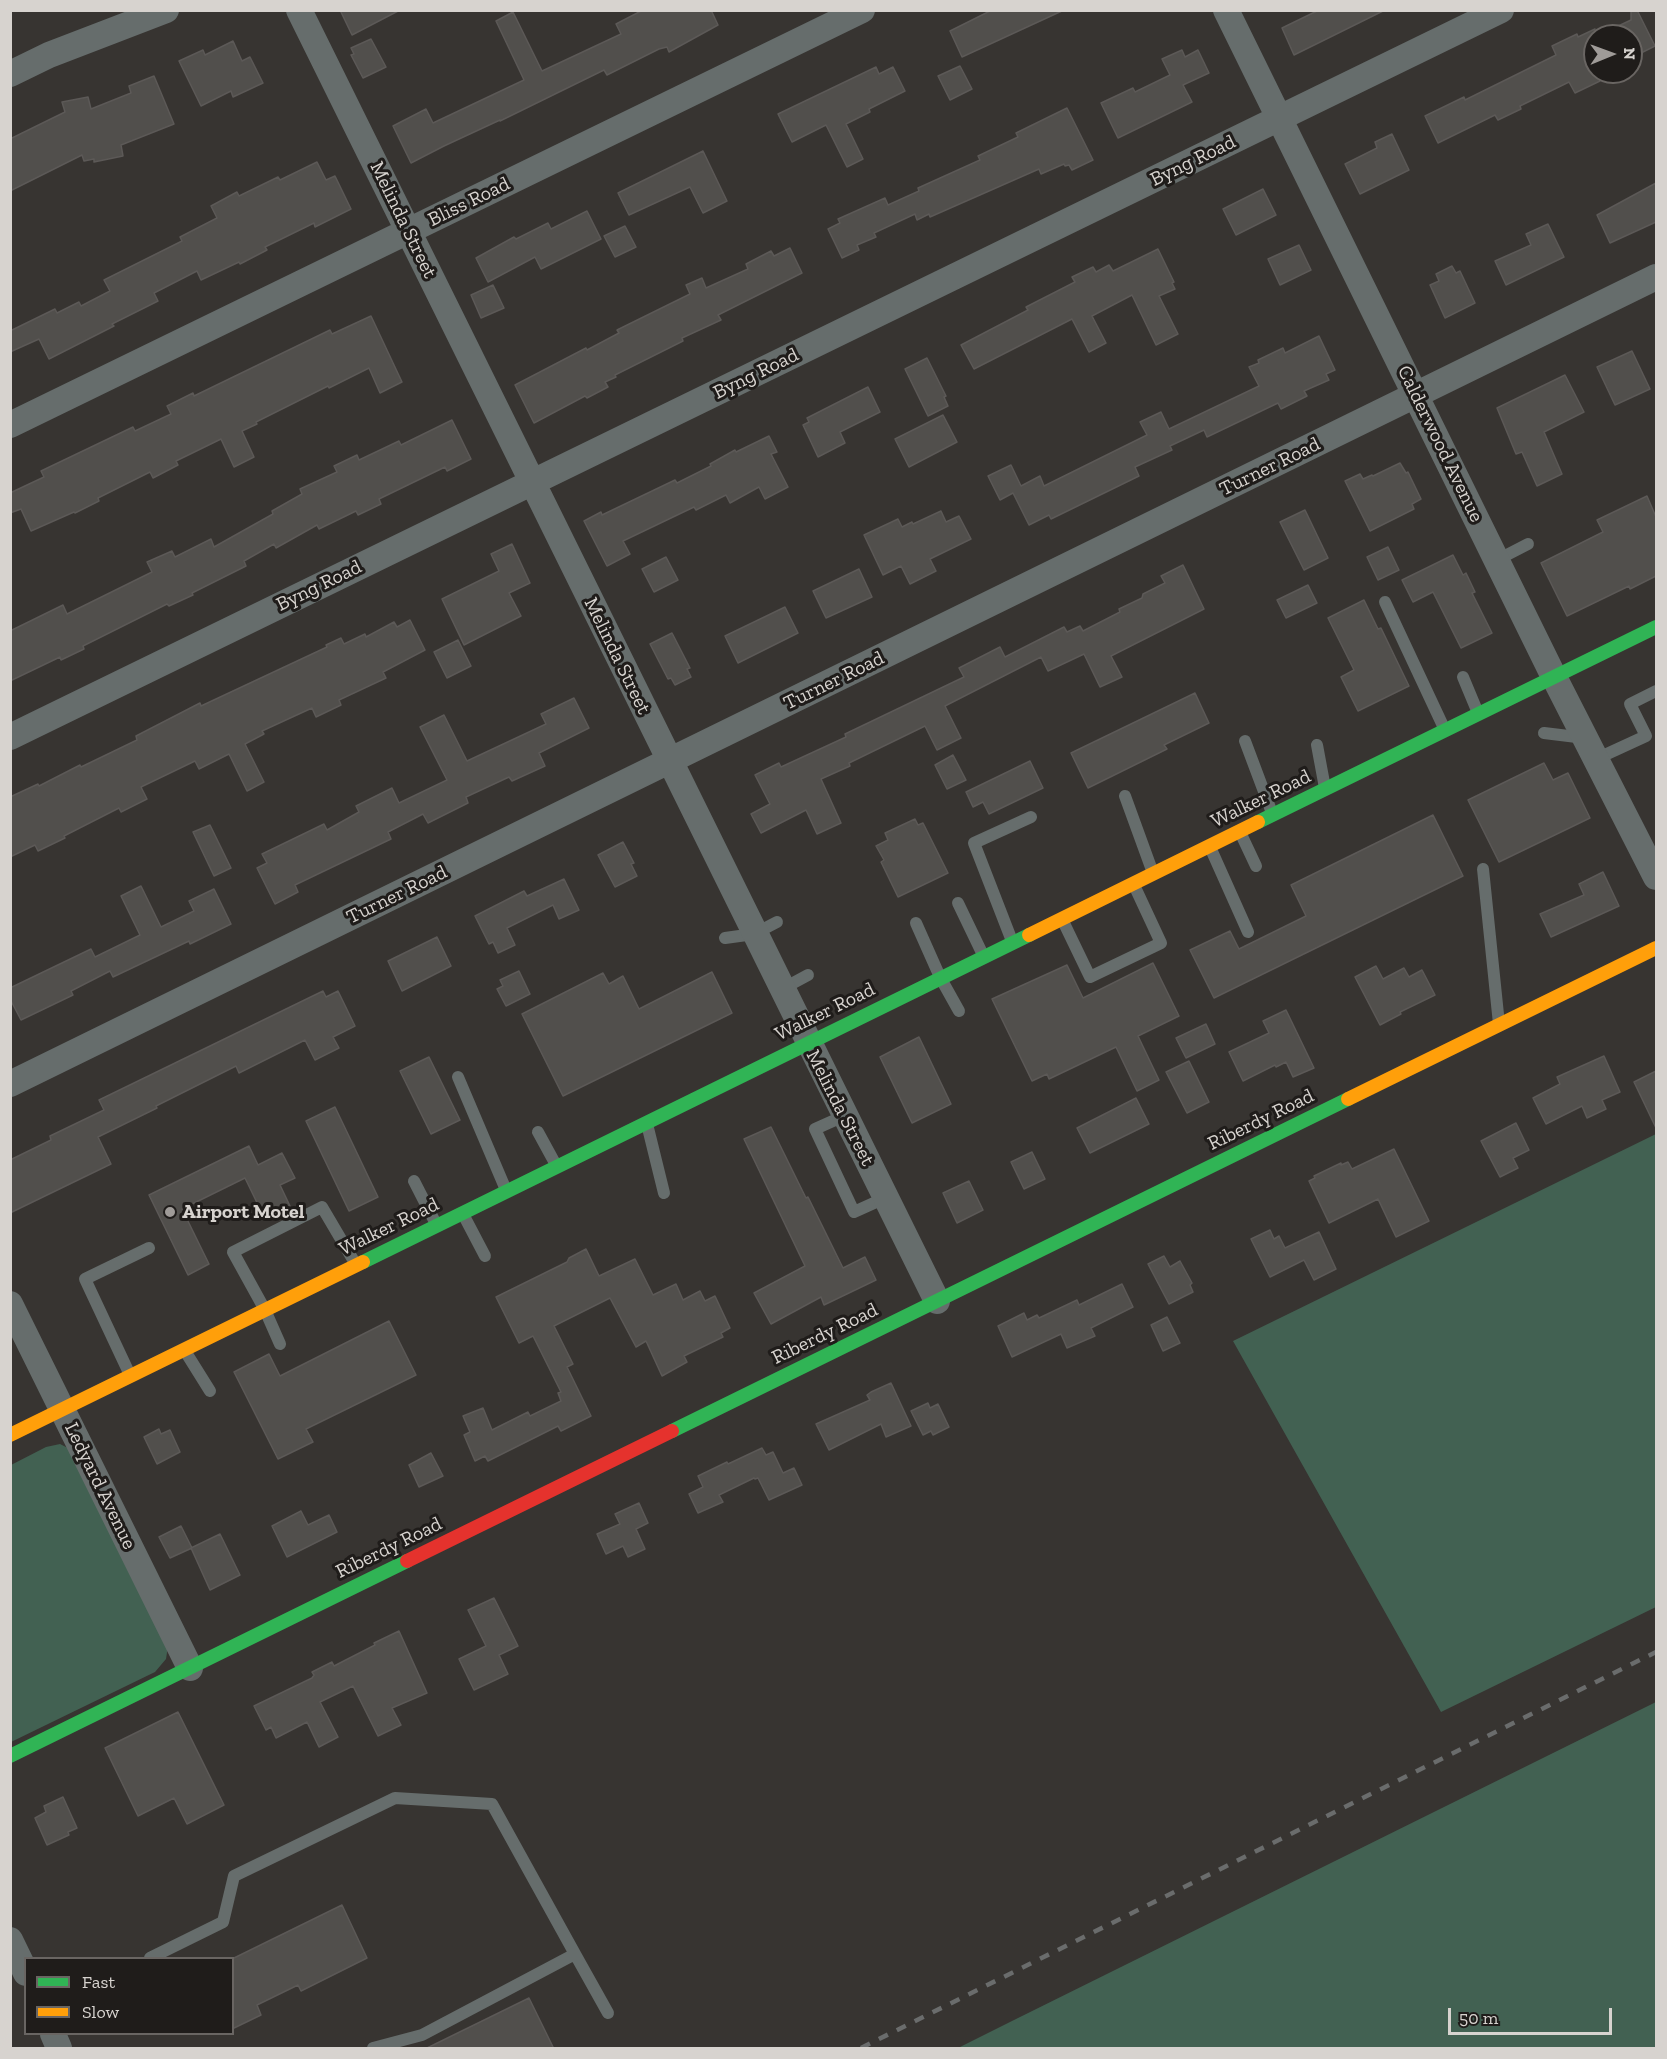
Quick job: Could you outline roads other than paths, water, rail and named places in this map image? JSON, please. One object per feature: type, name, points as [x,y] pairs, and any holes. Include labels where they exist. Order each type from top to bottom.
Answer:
[{"type":"main road","name":"Walker Road","points":[[10,1435],[1656,627]]},
{"type":"main road","name":"Riberdy Road","points":[[10,1756],[1656,948]]},
{"type":"street","points":[[10,74],[49,55],[166,10]]},
{"type":"street","name":"Melinda Street","points":[[299,10],[937,1301]]},
{"type":"street","name":"Bliss Road","points":[[10,425],[862,10]]},
{"type":"street","name":"Calderwood Avenue","points":[[1226,10],[1554,677],[1656,877]]},
{"type":"street","name":"Byng Road","points":[[10,737],[1501,10]]},
{"type":"street","name":"Turner Road","points":[[10,1084],[1656,277]]},
{"type":"street","name":"Ledyard Avenue","points":[[14,1318],[62,1409],[190,1668]]},
{"type":"street","points":[[10,1940],[24,1969]]},
{"type":"street","points":[[52,2035],[59,2049]]},
{"type":"lane","points":[[1497,560],[1528,544]]},
{"type":"lane","points":[[1385,602],[1445,730]]},
{"type":"lane","points":[[1463,677],[1479,714]]},
{"type":"lane","points":[[1544,733],[1591,748],[1646,736],[1630,704],[1656,691]]},
{"type":"lane","points":[[1245,741],[1272,815]]},
{"type":"lane","points":[[1317,745],[1325,789]]},
{"type":"lane","points":[[1125,795],[1153,873]]},
{"type":"lane","points":[[1013,942],[974,843],[1031,817]]},
{"type":"lane","points":[[1240,831],[1256,866]]},
{"type":"lane","points":[[1209,846],[1248,932]]},
{"type":"lane","points":[[1483,869],[1500,1025]]},
{"type":"lane","points":[[1062,918],[1090,977],[1161,943],[1133,883]]},
{"type":"lane","points":[[958,903],[984,956]]},
{"type":"lane","points":[[725,938],[754,934],[777,922]]},
{"type":"lane","points":[[916,923],[940,977],[959,1011]]},
{"type":"lane","points":[[782,989],[808,975]]},
{"type":"lane","points":[[458,1077],[506,1191]]},
{"type":"lane","points":[[844,1116],[815,1129],[854,1212],[885,1198]]},
{"type":"lane","points":[[647,1122],[664,1193]]},
{"type":"lane","points":[[538,1132],[556,1166]]},
{"type":"lane","points":[[414,1181],[437,1225]]},
{"type":"lane","points":[[280,1344],[265,1310],[232,1252],[322,1207],[356,1265]]},
{"type":"lane","points":[[462,1213],[485,1256]]},
{"type":"lane","points":[[130,1376],[85,1279],[148,1248]]},
{"type":"lane","points":[[185,1350],[210,1391]]},
{"type":"lane","points":[[154,1957],[224,1922],[234,1876],[395,1798],[492,1804],[608,2013]]},
{"type":"lane","points":[[373,2049],[422,2035],[575,1954]]},
{"type":"railway","points":[[861,2048],[1656,1652]]},
{"type":"place","name":"Airport Motel","points":[[170,1212]]}]
